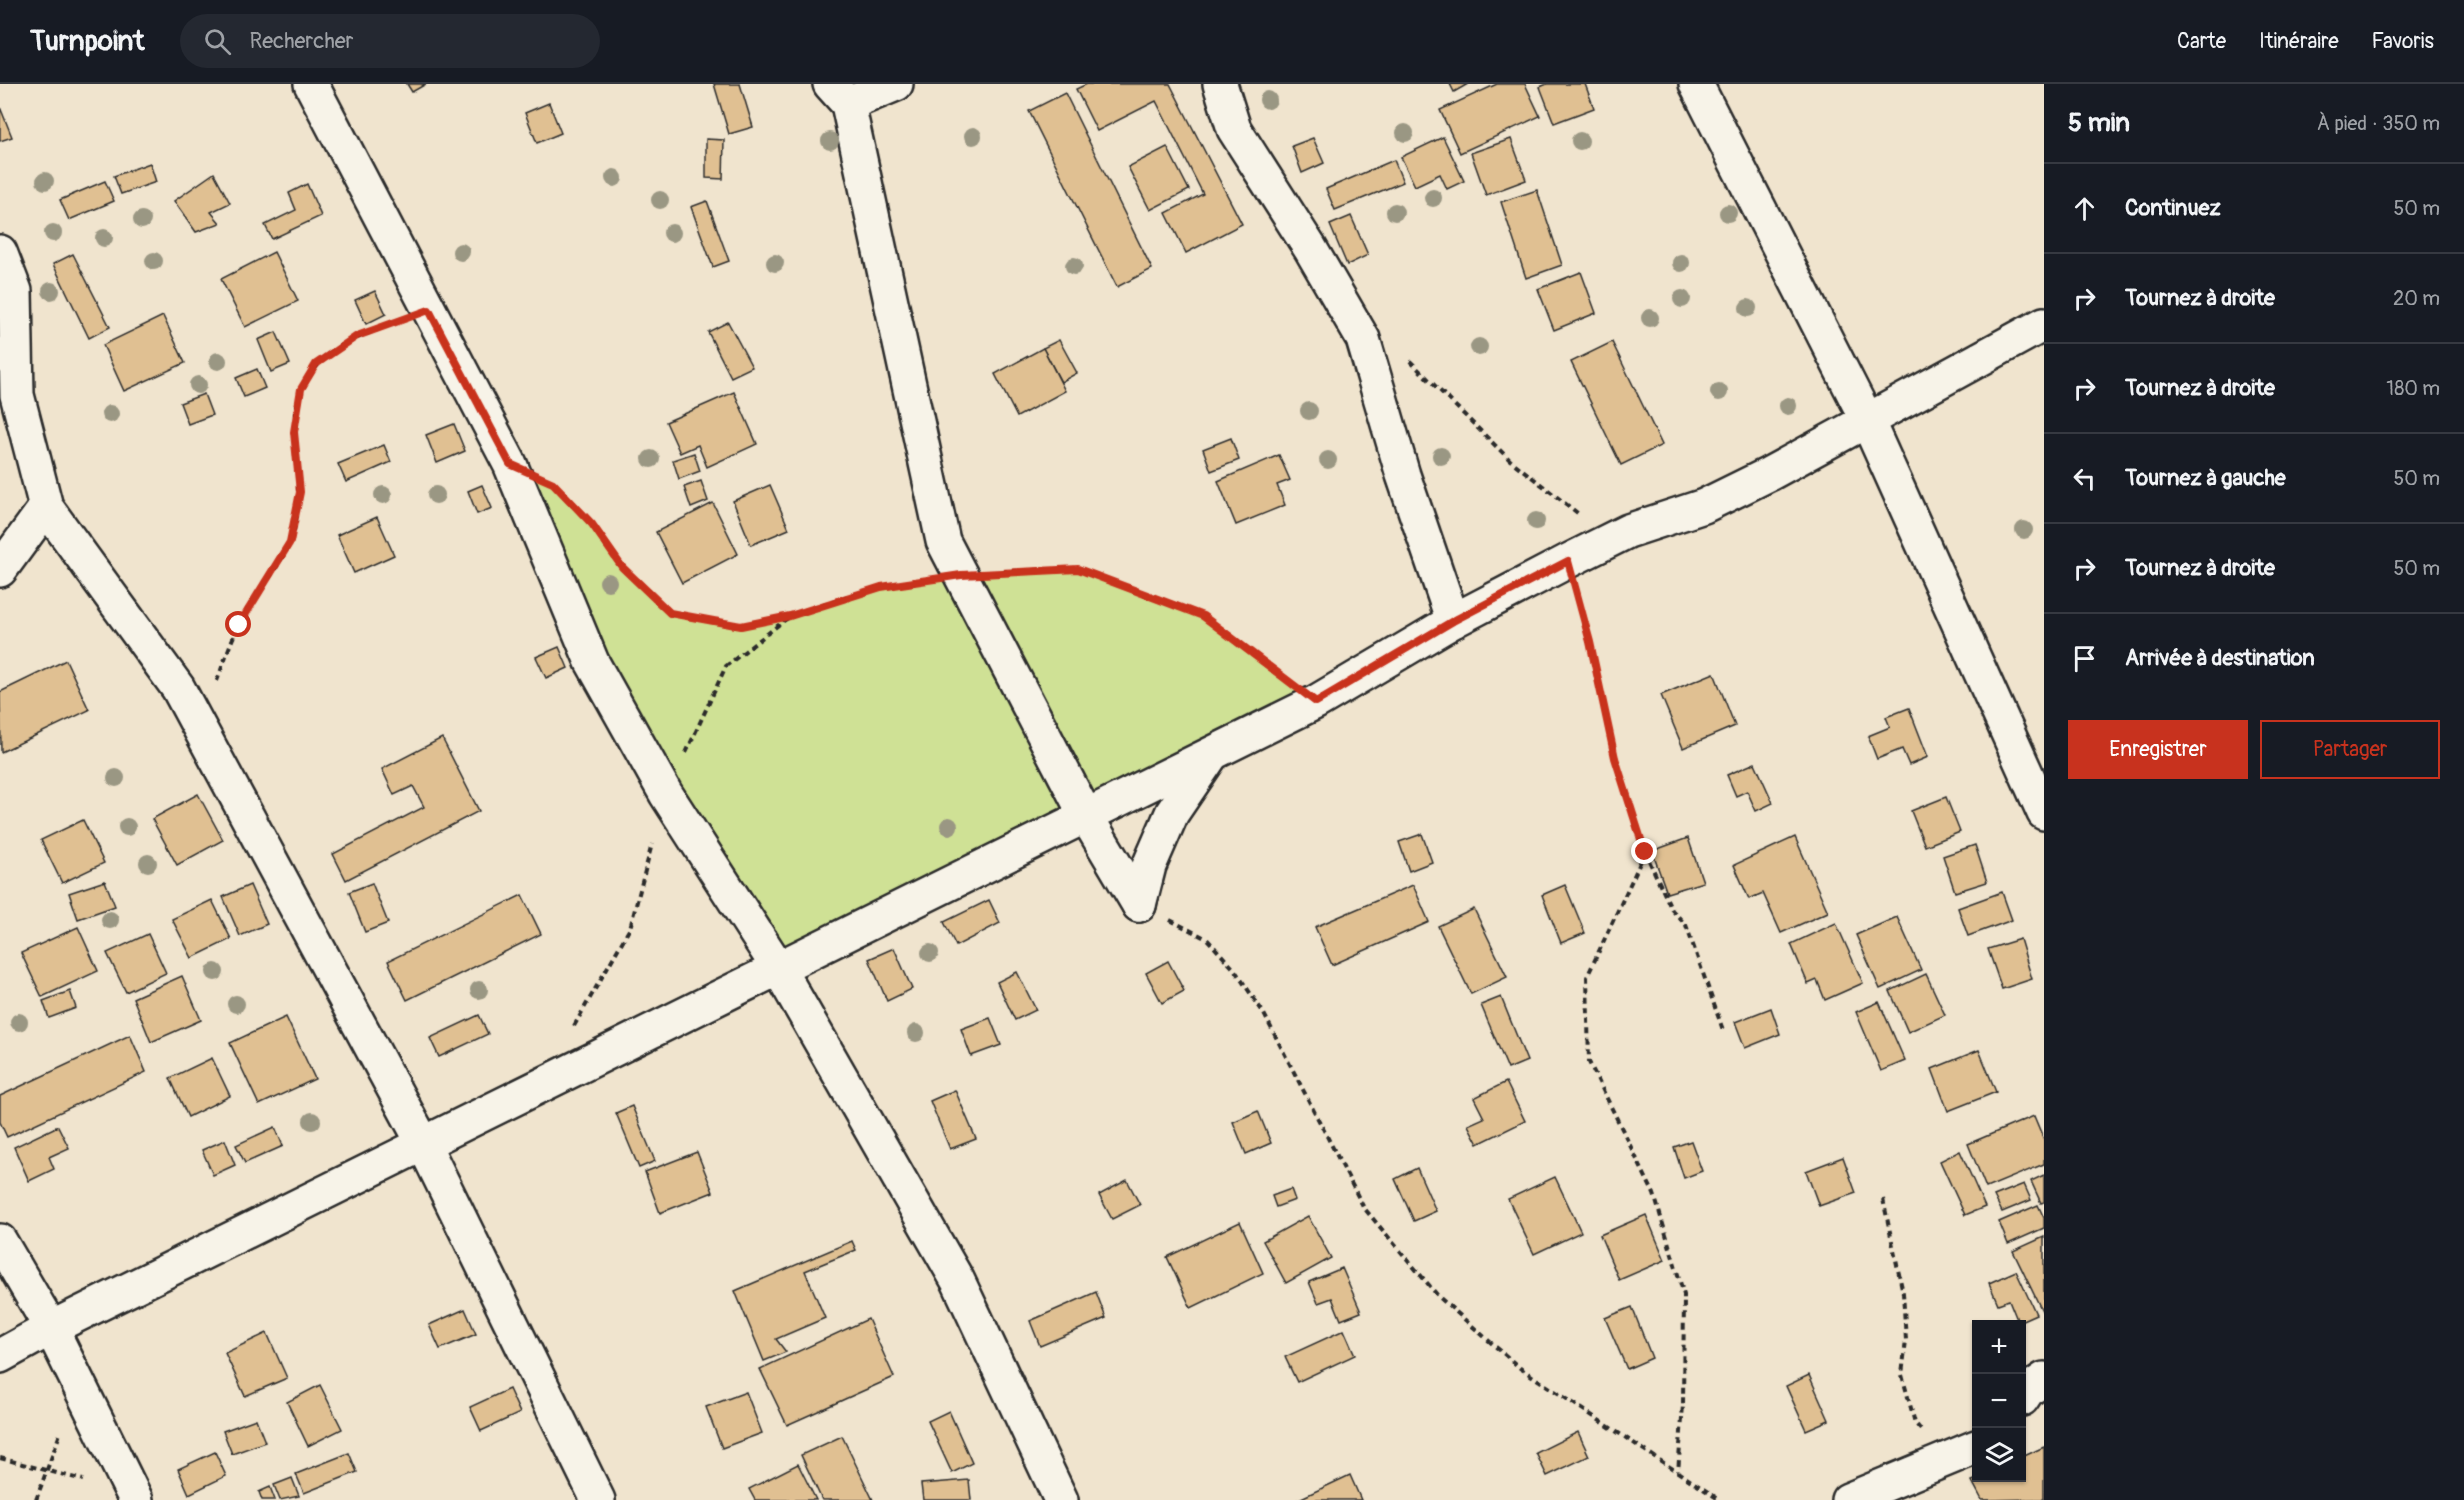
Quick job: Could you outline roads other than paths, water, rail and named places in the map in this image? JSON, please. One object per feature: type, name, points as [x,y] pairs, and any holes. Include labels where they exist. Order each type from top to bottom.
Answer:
[{"type":"street","points":[[311,84],[510,464],[592,662],[666,794],[779,969],[958,1281],[1061,1500]]},
{"type":"street","points":[[896,84],[839,94],[943,541],[1086,816],[1139,905],[1149,866],[1172,813],[1212,754]]},
{"type":"street","points":[[1220,84],[1234,129],[1310,248],[1363,339],[1403,475],[1453,621]]},
{"type":"street","points":[[1696,84],[1867,420],[2044,813]]},
{"type":"street","points":[[0,252],[15,291],[17,395],[46,507],[178,688],[423,1143],[598,1500]]},
{"type":"street","points":[[0,1356],[51,1328],[423,1143],[1316,702],[1453,621],[1628,531],[1704,506],[1769,474],[2044,324]]},
{"type":"street","points":[[0,570],[46,507]]},
{"type":"street","points":[[0,1241],[51,1328],[135,1496]]},
{"type":"street","points":[[2026,1393],[2044,1379]]},
{"type":"street","points":[[1848,1500],[1962,1454]]}]
